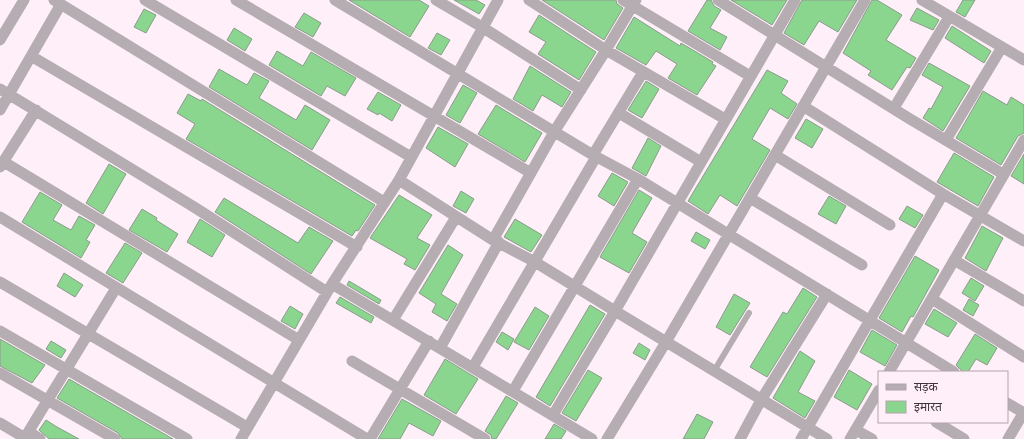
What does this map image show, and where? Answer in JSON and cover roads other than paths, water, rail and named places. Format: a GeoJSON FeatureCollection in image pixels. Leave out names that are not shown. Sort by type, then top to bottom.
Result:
{"type":"FeatureCollection","features":[{"type":"Feature","properties":{"kind":"street"},"geometry":{"type":"LineString","coordinates":[[0,40],[24,0]]}},
{"type":"Feature","properties":{"kind":"street"},"geometry":{"type":"LineString","coordinates":[[145,0],[411,157]]}},
{"type":"Feature","properties":{"kind":"street"},"geometry":{"type":"LineString","coordinates":[[236,0],[531,173]]}},
{"type":"Feature","properties":{"kind":"street"},"geometry":{"type":"LineString","coordinates":[[335,0],[459,73],[554,132],[638,179],[952,371]]}},
{"type":"Feature","properties":{"kind":"street"},"geometry":{"type":"LineString","coordinates":[[436,0],[482,27],[581,90]]}},
{"type":"Feature","properties":{"kind":"street"},"geometry":{"type":"LineString","coordinates":[[240,439],[329,288],[399,180],[498,0]]}},
{"type":"Feature","properties":{"kind":"street"},"geometry":{"type":"LineString","coordinates":[[529,0],[606,50],[725,120]]}},
{"type":"Feature","properties":{"kind":"street"},"geometry":{"type":"LineString","coordinates":[[623,0],[634,3],[750,76]]}},
{"type":"Feature","properties":{"kind":"street"},"geometry":{"type":"LineString","coordinates":[[718,0],[1003,174]]}},
{"type":"Feature","properties":{"kind":"street"},"geometry":{"type":"LineString","coordinates":[[553,415],[615,311],[750,76],[776,35],[795,0]]}},
{"type":"Feature","properties":{"kind":"street"},"geometry":{"type":"LineString","coordinates":[[606,439],[666,342],[865,0]]}},
{"type":"Feature","properties":{"kind":"street"},"geometry":{"type":"LineString","coordinates":[[922,0],[1024,60]]}},
{"type":"Feature","properties":{"kind":"street"},"geometry":{"type":"LineString","coordinates":[[0,110],[5,92],[31,56],[57,2],[384,202]]}},
{"type":"Feature","properties":{"kind":"street"},"geometry":{"type":"LineString","coordinates":[[440,348],[531,173],[554,132],[634,3]]}},
{"type":"Feature","properties":{"kind":"street"},"geometry":{"type":"LineString","coordinates":[[894,108],[949,17]]}},
{"type":"Feature","properties":{"kind":"street"},"geometry":{"type":"LineString","coordinates":[[946,140],[1002,47]]}},
{"type":"Feature","properties":{"kind":"street"},"geometry":{"type":"LineString","coordinates":[[31,56],[357,247]]}},
{"type":"Feature","properties":{"kind":"street"},"geometry":{"type":"LineString","coordinates":[[473,367],[535,262],[643,72]]}},
{"type":"Feature","properties":{"kind":"street"},"geometry":{"type":"LineString","coordinates":[[5,92],[329,288],[394,320],[592,439]]}},
{"type":"Feature","properties":{"kind":"street"},"geometry":{"type":"LineString","coordinates":[[803,106],[943,194],[1024,241]]}},
{"type":"Feature","properties":{"kind":"street"},"geometry":{"type":"LineString","coordinates":[[36,110],[2,165],[299,340]]}},
{"type":"Feature","properties":{"kind":"street"},"geometry":{"type":"LineString","coordinates":[[619,112],[701,162]]}},
{"type":"Feature","properties":{"kind":"street"},"geometry":{"type":"LineString","coordinates":[[890,371],[1024,140]]}},
{"type":"Feature","properties":{"kind":"street"},"geometry":{"type":"LineString","coordinates":[[775,155],[890,225]]}},
{"type":"Feature","properties":{"kind":"street"},"geometry":{"type":"LineString","coordinates":[[513,391],[638,179]]}},
{"type":"Feature","properties":{"kind":"street"},"geometry":{"type":"LineString","coordinates":[[399,180],[456,217],[535,262],[827,439]]}},
{"type":"Feature","properties":{"kind":"street"},"geometry":{"type":"LineString","coordinates":[[801,439],[868,320],[943,194]]}},
{"type":"Feature","properties":{"kind":"street"},"geometry":{"type":"LineString","coordinates":[[750,198],[862,265]]}},
{"type":"Feature","properties":{"kind":"street"},"geometry":{"type":"LineString","coordinates":[[0,217],[367,439]]}},
{"type":"Feature","properties":{"kind":"street"},"geometry":{"type":"LineString","coordinates":[[394,320],[456,217]]}},
{"type":"Feature","properties":{"kind":"street"},"geometry":{"type":"LineString","coordinates":[[954,260],[1024,301]]}},
{"type":"Feature","properties":{"kind":"street"},"geometry":{"type":"LineString","coordinates":[[0,282],[248,427]]}},
{"type":"Feature","properties":{"kind":"street"},"geometry":{"type":"LineString","coordinates":[[26,436],[116,288]]}},
{"type":"Feature","properties":{"kind":"street"},"geometry":{"type":"LineString","coordinates":[[740,439],[761,400],[827,294]]}},
{"type":"Feature","properties":{"kind":"street"},"geometry":{"type":"LineString","coordinates":[[932,299],[1024,357]]}},
{"type":"Feature","properties":{"kind":"street"},"geometry":{"type":"LineString","coordinates":[[0,330],[66,370],[187,439]]}},
{"type":"Feature","properties":{"kind":"street"},"geometry":{"type":"LineString","coordinates":[[370,439],[429,341]]}},
{"type":"Feature","properties":{"kind":"street"},"geometry":{"type":"LineString","coordinates":[[352,360],[485,439]]}},
{"type":"Feature","properties":{"kind":"street"},"geometry":{"type":"LineString","coordinates":[[0,373],[48,402],[115,439]]}},
{"type":"Feature","properties":{"kind":"street"},"geometry":{"type":"LineString","coordinates":[[872,439],[853,434],[878,392]]}},
{"type":"Feature","properties":{"kind":"street"},"geometry":{"type":"LineString","coordinates":[[1008,404],[1024,412],[1008,439]]}},
{"type":"Feature","properties":{"kind":"street"},"geometry":{"type":"LineString","coordinates":[[0,423],[26,436],[40,439]]}},
{"type":"Feature","properties":{"kind":"street"},"geometry":{"type":"LineString","coordinates":[[938,423],[964,439]]}},
{"type":"Feature","properties":{"kind":"lane"},"geometry":{"type":"LineString","coordinates":[[714,371],[749,313]]}}]}
